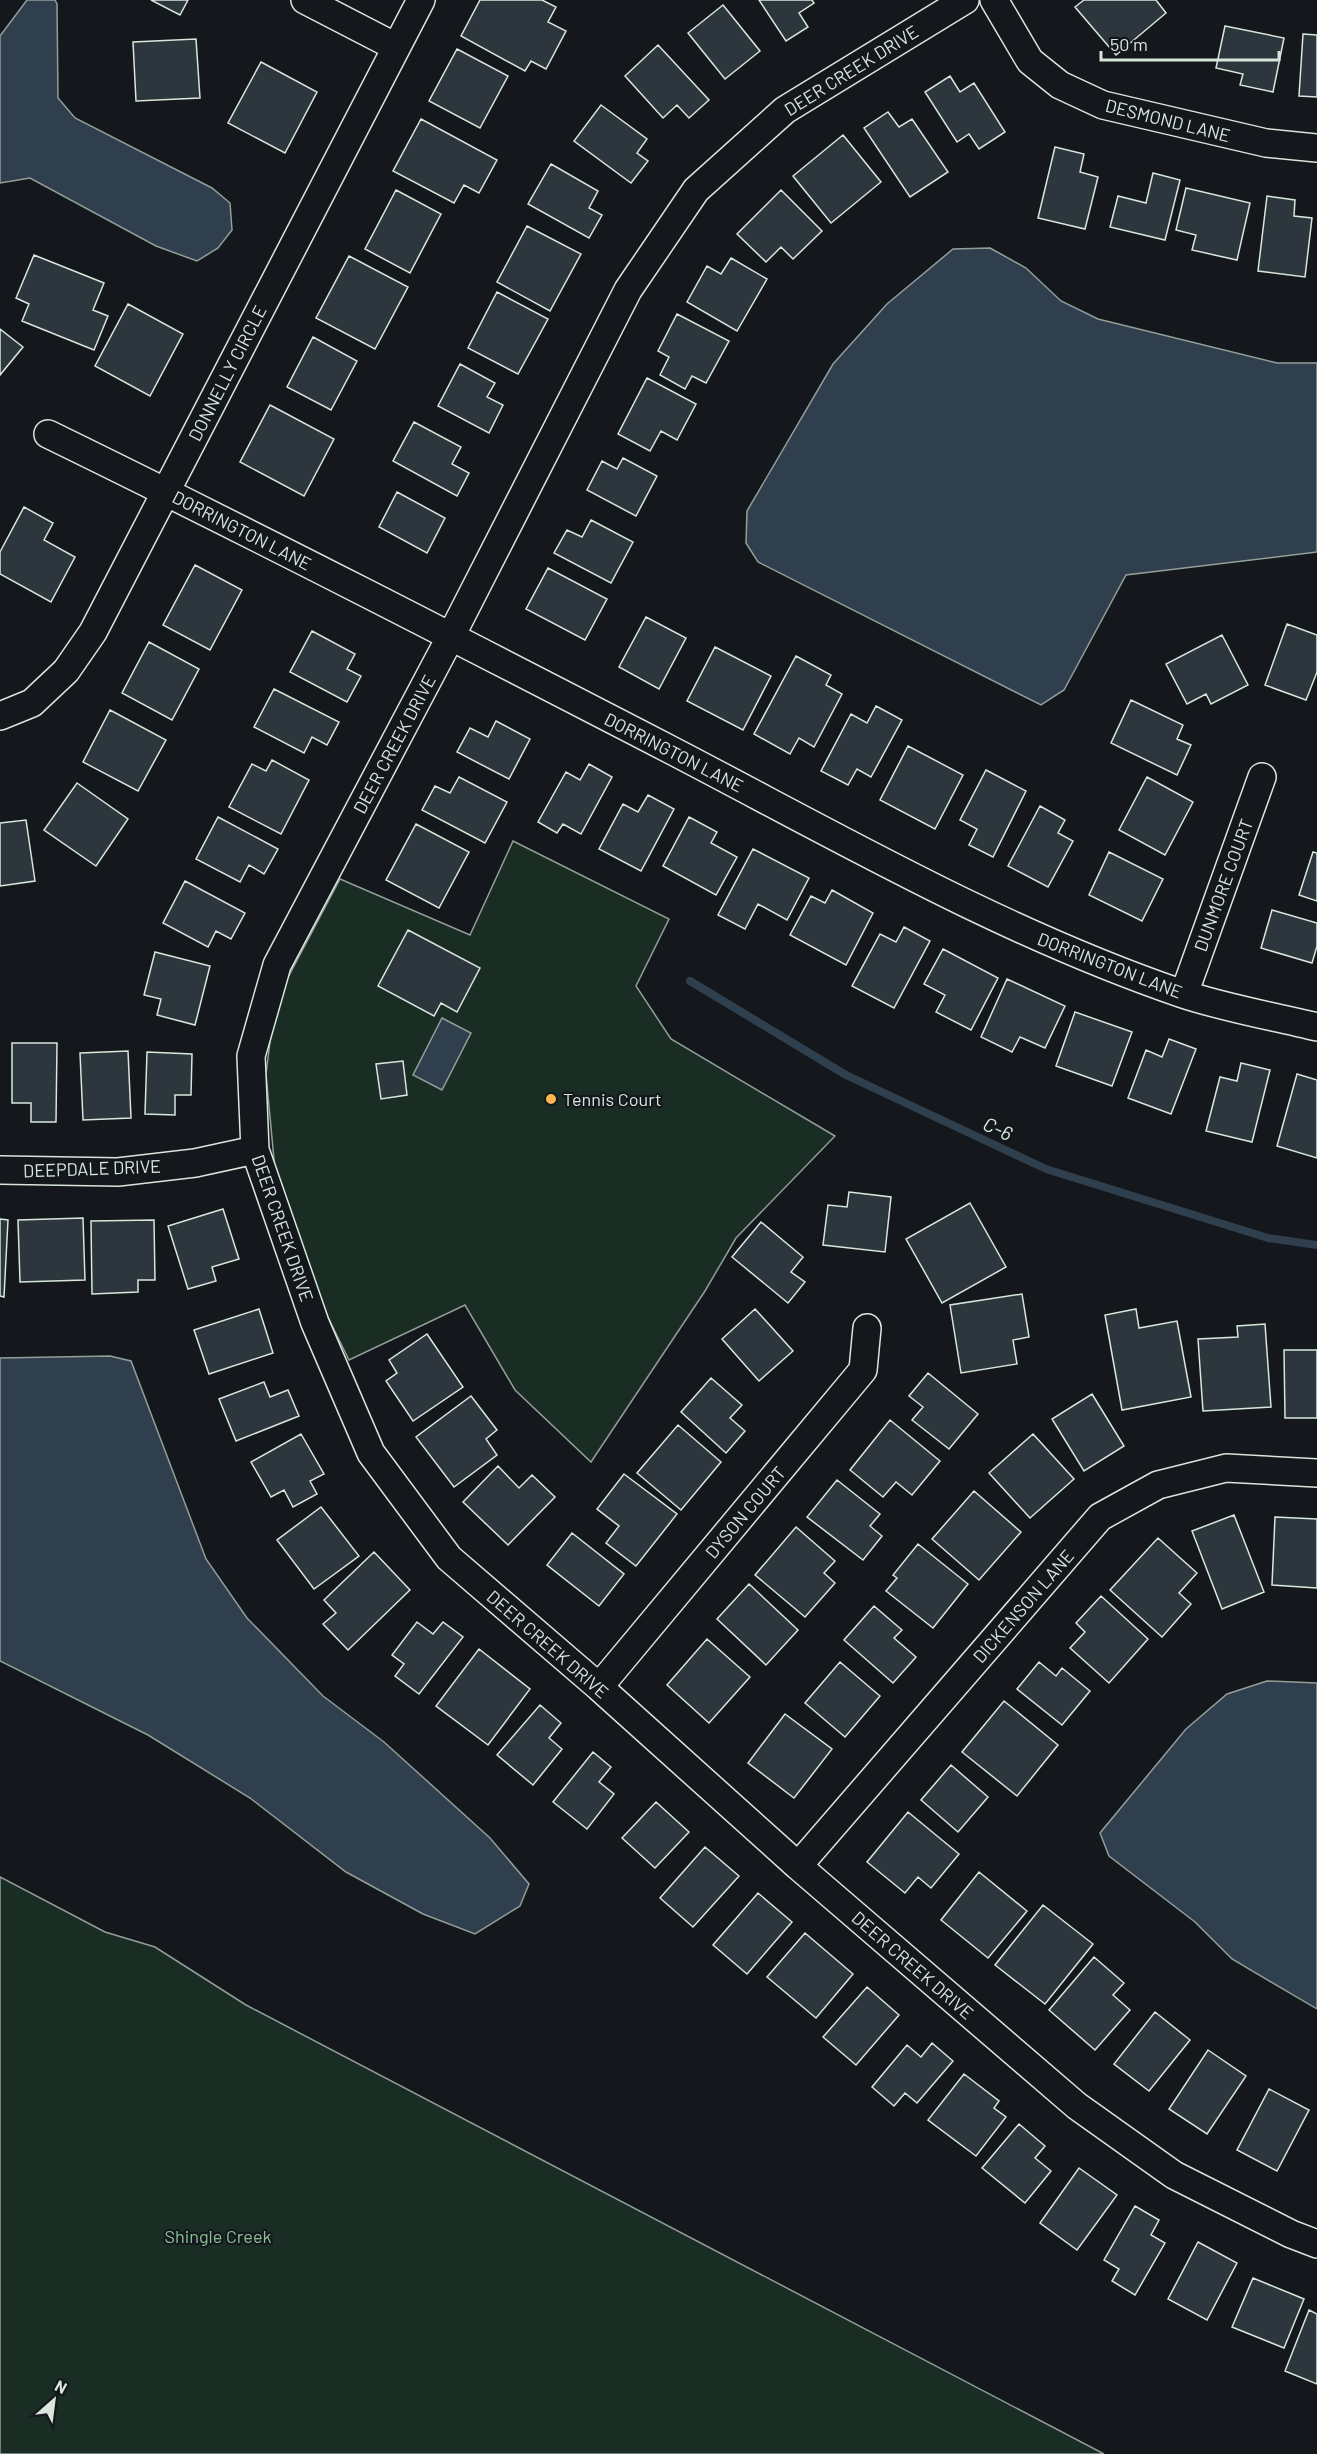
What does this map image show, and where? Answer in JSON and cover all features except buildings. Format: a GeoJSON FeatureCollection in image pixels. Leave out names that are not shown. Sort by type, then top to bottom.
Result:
{"type":"FeatureCollection","features":[{"type":"Feature","properties":{"kind":"street"},"geometry":{"type":"LineString","coordinates":[[305,0],[396,47]]}},
{"type":"Feature","properties":{"kind":"street","name":"DONNELLY CIRCLE"},"geometry":{"type":"LineString","coordinates":[[0,716],[32,703],[66,671],[93,633],[421,0]]}},
{"type":"Feature","properties":{"kind":"street","name":"DEER CREEK DRIVE"},"geometry":{"type":"LineString","coordinates":[[965,0],[785,110],[696,190],[628,290],[451,636],[277,965],[251,1056],[255,1149],[315,1323],[371,1453],[449,1558],[599,1687],[798,1866],[1077,2106],[1174,2175],[1291,2234],[1317,2244]]}},
{"type":"Feature","properties":{"kind":"street","name":"DESMOND LANE"},"geometry":{"type":"LineString","coordinates":[[994,0],[1030,61],[1060,85],[1103,105],[1266,143],[1317,148]]}},
{"type":"Feature","properties":{"kind":"street","name":"DORRINGTON LANE"},"geometry":{"type":"LineString","coordinates":[[48,434],[451,636],[980,911],[1078,955],[1184,994],[1317,1027]]}},
{"type":"Feature","properties":{"kind":"street","name":"DUNMORE COURT"},"geometry":{"type":"LineString","coordinates":[[1184,994],[1262,777]]}},
{"type":"Feature","properties":{"kind":"street","name":"DEEPDALE DRIVE"},"geometry":{"type":"LineString","coordinates":[[0,1170],[118,1172],[195,1164],[255,1149]]}},
{"type":"Feature","properties":{"kind":"street","name":"DYSON COURT"},"geometry":{"type":"LineString","coordinates":[[599,1687],[863,1370],[867,1328]]}},
{"type":"Feature","properties":{"kind":"street","name":"DICKENSON LANE"},"geometry":{"type":"LineString","coordinates":[[798,1866],[1100,1517],[1158,1485],[1226,1468],[1317,1473]]}},
{"type":"Feature","properties":{"kind":"green space"},"geometry":{"type":"Polygon","coordinates":[[[513,841],[669,919],[636,986],[671,1039],[835,1136],[736,1238],[705,1291],[591,1462],[515,1390],[465,1305],[349,1360],[312,1285],[276,1181],[266,1074],[275,1002],[340,879],[470,935],[513,841]]]}},
{"type":"Feature","properties":{"kind":"green space","name":"Shingle Creek"},"geometry":{"type":"Polygon","coordinates":[[[0,1877],[105,1932],[155,1947],[246,2005],[1104,2454],[0,2454],[0,1877]]]}},
{"type":"Feature","properties":{"kind":"water"},"geometry":{"type":"Polygon","coordinates":[[[27,0],[55,0],[57,4],[58,98],[75,118],[212,188],[230,203],[232,230],[218,248],[197,261],[156,246],[30,178],[0,183],[0,36],[27,0]]]}},
{"type":"Feature","properties":{"kind":"water"},"geometry":{"type":"Polygon","coordinates":[[[990,248],[1026,268],[1061,301],[1098,319],[1277,363],[1317,363],[1317,552],[1126,575],[1064,690],[1041,705],[758,562],[746,543],[747,511],[833,364],[887,304],[953,249],[990,248]]]}},
{"type":"Feature","properties":{"kind":"water"},"geometry":{"type":"Polygon","coordinates":[[[442,1018],[471,1033],[442,1090],[413,1075],[442,1018]]]}},
{"type":"Feature","properties":{"kind":"water"},"geometry":{"type":"Polygon","coordinates":[[[110,1356],[131,1361],[206,1559],[247,1618],[323,1696],[384,1742],[490,1838],[529,1884],[520,1906],[475,1934],[423,1914],[346,1872],[250,1798],[148,1735],[0,1661],[0,1358],[110,1356]]]}},
{"type":"Feature","properties":{"kind":"water"},"geometry":{"type":"Polygon","coordinates":[[[1267,1681],[1317,1683],[1317,2009],[1232,1959],[1195,1922],[1109,1856],[1100,1833],[1186,1729],[1227,1694],[1267,1681]]]}},
{"type":"Feature","properties":{"kind":"waterway","name":"C-6"},"geometry":{"type":"LineString","coordinates":[[690,981],[846,1075],[1046,1169],[1268,1238],[1317,1245]]}},
{"type":"Feature","properties":{"kind":"place","name":"Tennis Court"},"geometry":{"type":"Point","coordinates":[551,1099]}}]}
